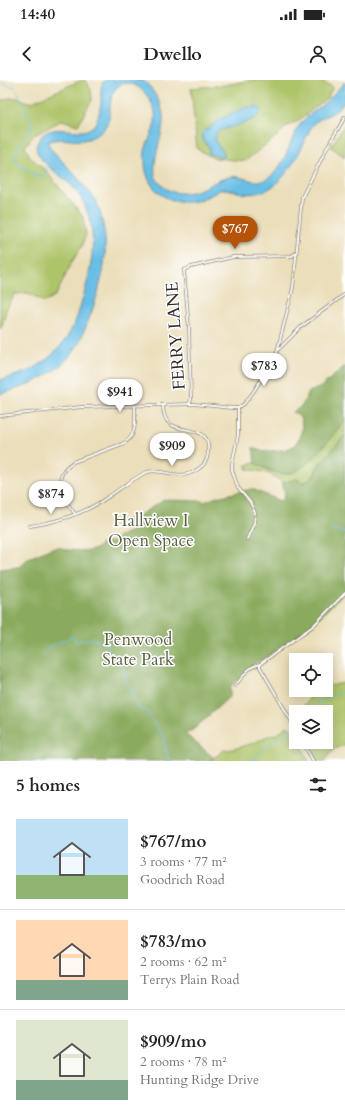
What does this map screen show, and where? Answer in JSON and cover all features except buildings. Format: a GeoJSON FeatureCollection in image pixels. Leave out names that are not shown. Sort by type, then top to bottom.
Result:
{"type":"FeatureCollection","features":[{"type":"Feature","properties":{"kind":"street"},"geometry":{"type":"LineString","coordinates":[[0,416],[82,407],[194,404],[238,408],[244,404],[276,352],[279,344],[293,288],[302,197],[329,144],[345,117]]}},
{"type":"Feature","properties":{"kind":"street"},"geometry":{"type":"LineString","coordinates":[[296,253],[292,256],[296,258]]}},
{"type":"Feature","properties":{"kind":"street","name":"FERRY LANE"},"geometry":{"type":"LineString","coordinates":[[194,404],[191,400],[189,322],[184,270],[233,257],[292,256]]}},
{"type":"Feature","properties":{"kind":"street"},"geometry":{"type":"LineString","coordinates":[[276,352],[301,327],[345,294]]}},
{"type":"Feature","properties":{"kind":"street","name":"FERRY LANE"},"geometry":{"type":"LineString","coordinates":[[188,404],[191,400]]}},
{"type":"Feature","properties":{"kind":"street"},"geometry":{"type":"LineString","coordinates":[[30,526],[53,522],[101,502],[147,472],[152,471],[182,474],[194,471],[204,464],[209,448],[205,438],[197,432],[177,428],[169,423],[164,415],[163,405]]}},
{"type":"Feature","properties":{"kind":"street"},"geometry":{"type":"LineString","coordinates":[[74,514],[64,499],[60,483],[62,472],[66,466],[73,462],[129,440],[135,428],[135,406]]}},
{"type":"Feature","properties":{"kind":"street"},"geometry":{"type":"LineString","coordinates":[[238,408],[238,435],[232,467],[238,488],[250,502],[255,513],[254,523],[247,539]]}},
{"type":"Feature","properties":{"kind":"street"},"geometry":{"type":"LineString","coordinates":[[235,686],[252,667],[260,664],[314,626],[345,593]]}},
{"type":"Feature","properties":{"kind":"street"},"geometry":{"type":"LineString","coordinates":[[260,664],[289,716]]}},
{"type":"Feature","properties":{"kind":"street"},"geometry":{"type":"LineString","coordinates":[[307,749],[313,761]]}},
{"type":"Feature","properties":{"kind":"green space"},"geometry":{"type":"Polygon","coordinates":[[[85,80],[91,90],[92,100],[78,125],[62,120],[33,136],[25,147],[31,158],[45,170],[83,217],[86,234],[82,246],[72,262],[56,295],[45,302],[28,293],[15,294],[6,310],[2,327],[0,329],[0,101],[14,98],[32,102],[85,80]]]}},
{"type":"Feature","properties":{"kind":"green space"},"geometry":{"type":"Polygon","coordinates":[[[251,80],[317,80],[333,87],[327,98],[298,121],[286,127],[245,161],[213,158],[197,149],[191,88],[226,85],[251,80]]]}},
{"type":"Feature","properties":{"kind":"green space"},"geometry":{"type":"Polygon","coordinates":[[[345,123],[345,157],[331,147],[345,123]]]}},
{"type":"Feature","properties":{"kind":"green space"},"geometry":{"type":"Polygon","coordinates":[[[345,366],[345,420],[319,452],[303,467],[295,472],[287,474],[275,472],[255,463],[253,447],[261,451],[288,449],[298,441],[302,430],[302,424],[298,415],[293,412],[302,406],[309,392],[321,387],[345,366]]]}},
{"type":"Feature","properties":{"kind":"green space"},"geometry":{"type":"Polygon","coordinates":[[[345,420],[345,435],[317,467],[314,476],[304,483],[297,480],[282,483],[271,475],[247,469],[247,465],[255,463],[270,471],[311,461],[345,420]]]}},
{"type":"Feature","properties":{"kind":"green space","name":"Penwood State Park"},"geometry":{"type":"Polygon","coordinates":[[[345,435],[345,592],[313,624],[265,658],[256,662],[230,687],[230,696],[194,729],[185,734],[214,758],[207,761],[0,761],[0,569],[19,567],[29,558],[52,548],[59,547],[66,550],[90,551],[97,548],[101,544],[113,542],[118,537],[139,527],[140,524],[120,527],[164,500],[204,502],[217,497],[252,489],[281,501],[284,499],[285,493],[282,483],[297,479],[304,483],[314,476],[317,467],[345,435]]]}},
{"type":"Feature","properties":{"kind":"green space"},"geometry":{"type":"Polygon","coordinates":[[[345,683],[345,744],[332,750],[325,761],[317,761],[311,749],[333,749],[333,705],[304,705],[310,697],[333,697],[333,685],[345,683]]]}},
{"type":"Feature","properties":{"kind":"green space"},"geometry":{"type":"Polygon","coordinates":[[[285,727],[289,727],[289,749],[303,749],[309,761],[207,761],[214,758],[224,750],[234,749],[270,735],[278,734],[285,727]]]}},
{"type":"Feature","properties":{"kind":"water"},"geometry":{"type":"Polygon","coordinates":[[[105,80],[141,80],[152,89],[160,103],[163,115],[162,131],[155,164],[156,178],[166,189],[180,193],[195,191],[229,177],[239,177],[253,181],[262,181],[267,179],[273,175],[281,164],[301,123],[345,82],[345,101],[334,112],[314,124],[295,160],[279,181],[266,190],[253,194],[222,189],[201,199],[187,202],[170,199],[157,192],[152,186],[146,172],[145,156],[146,148],[155,123],[155,111],[150,100],[142,90],[132,84],[124,84],[115,90],[112,95],[109,119],[101,132],[84,140],[49,141],[48,143],[50,148],[77,177],[96,201],[104,230],[105,256],[103,270],[92,311],[75,350],[71,355],[56,369],[38,380],[20,388],[0,394],[0,380],[32,369],[46,360],[58,349],[68,336],[78,313],[91,265],[93,242],[89,218],[84,203],[76,190],[43,161],[36,149],[41,137],[51,130],[83,131],[94,126],[100,110],[101,89],[105,80]]]}},
{"type":"Feature","properties":{"kind":"water"},"geometry":{"type":"Polygon","coordinates":[[[247,107],[258,107],[261,110],[255,118],[249,121],[217,132],[215,141],[224,153],[225,157],[209,154],[209,147],[203,140],[202,133],[222,118],[247,107]]]}},
{"type":"Feature","properties":{"kind":"waterway"},"geometry":{"type":"LineString","coordinates":[[0,83],[15,87]]}},
{"type":"Feature","properties":{"kind":"waterway"},"geometry":{"type":"LineString","coordinates":[[17,91],[22,100]]}},
{"type":"Feature","properties":{"kind":"waterway"},"geometry":{"type":"LineString","coordinates":[[23,101],[27,109],[25,113],[26,116],[33,121],[31,129],[19,145],[18,151],[14,153],[17,157],[14,159],[18,162],[19,166],[26,169],[27,173],[31,170],[34,172],[32,175],[34,177],[38,175],[43,177],[48,172],[46,169],[47,165],[44,162]]}},
{"type":"Feature","properties":{"kind":"waterway"},"geometry":{"type":"LineString","coordinates":[[330,529],[345,533]]}},
{"type":"Feature","properties":{"kind":"waterway"},"geometry":{"type":"LineString","coordinates":[[42,655],[53,645],[72,636],[74,637],[75,642],[92,638],[106,643],[107,648],[113,655],[119,657],[119,661],[126,672],[125,678],[134,690],[132,698],[138,708],[146,711],[158,730],[164,736],[169,761]]}},
{"type":"Feature","properties":{"kind":"waterway"},"geometry":{"type":"LineString","coordinates":[[316,705],[335,694],[345,691]]}},
{"type":"Feature","properties":{"kind":"waterway"},"geometry":{"type":"LineString","coordinates":[[252,761],[268,745],[285,735],[289,730]]}},
{"type":"Feature","properties":{"kind":"park label","name":"Hallview I Open Space"},"geometry":{"type":"Point","coordinates":[151,530]}}]}
